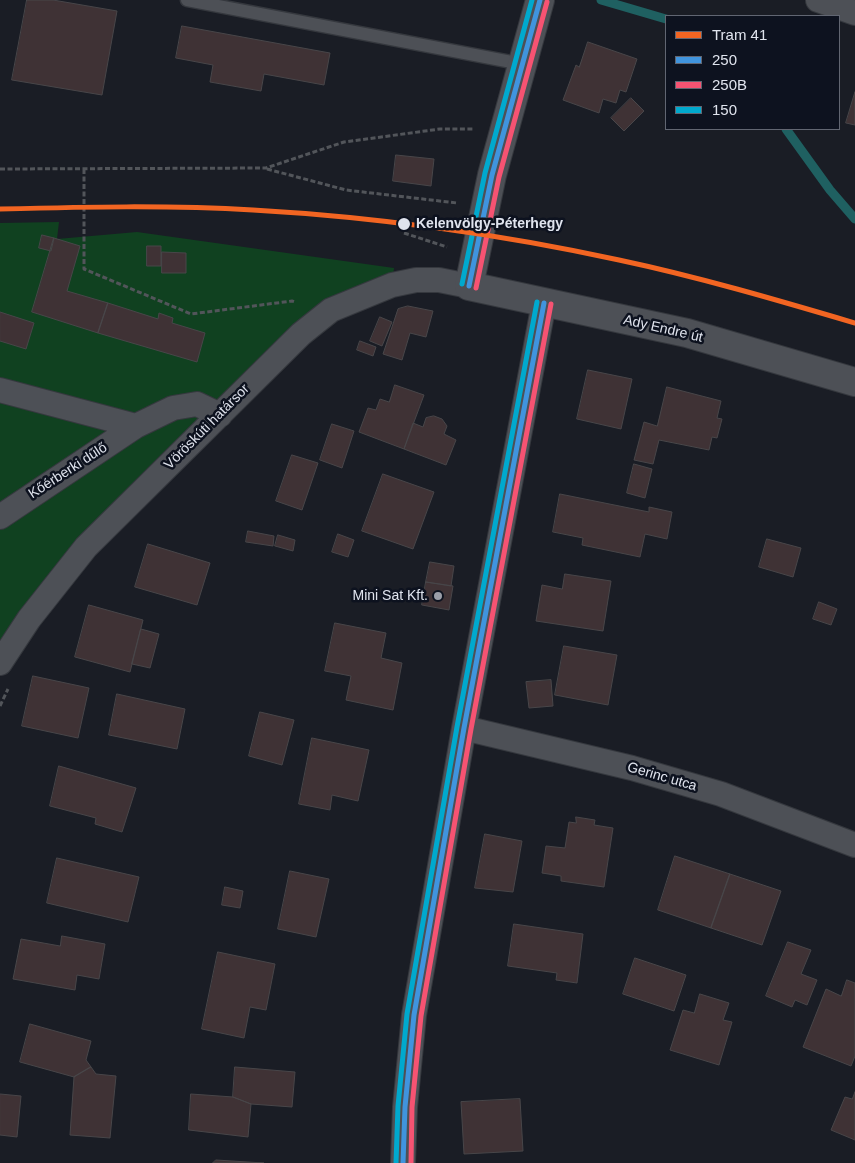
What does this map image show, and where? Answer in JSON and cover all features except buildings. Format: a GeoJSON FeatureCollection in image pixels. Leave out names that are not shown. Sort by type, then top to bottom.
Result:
{"type":"FeatureCollection","features":[{"type":"Feature","properties":{"kind":"street"},"geometry":{"type":"LineString","coordinates":[[469,286],[485,206],[504,129],[540,0]]}},
{"type":"Feature","properties":{"kind":"street"},"geometry":{"type":"LineString","coordinates":[[818,0],[855,13]]}},
{"type":"Feature","properties":{"kind":"street","name":"Vöröskúti határsor"},"geometry":{"type":"LineString","coordinates":[[0,662],[29,620],[86,547],[301,334],[331,310],[392,285],[416,280],[439,280],[469,286]]}},
{"type":"Feature","properties":{"kind":"street","name":"Ady Endre út"},"geometry":{"type":"LineString","coordinates":[[469,286],[687,333],[855,382]]}},
{"type":"Feature","properties":{"kind":"street"},"geometry":{"type":"LineString","coordinates":[[403,1163],[404,1107],[414,1015],[464,728],[544,303]]}},
{"type":"Feature","properties":{"kind":"street"},"geometry":{"type":"LineString","coordinates":[[0,390],[136,426]]}},
{"type":"Feature","properties":{"kind":"street","name":"Kőérberki dűlő"},"geometry":{"type":"LineString","coordinates":[[0,516],[136,426],[173,408],[197,404],[220,415]]}},
{"type":"Feature","properties":{"kind":"street","name":"Gerinc utca"},"geometry":{"type":"LineString","coordinates":[[464,728],[632,768],[721,794],[855,845]]}},
{"type":"Feature","properties":{"kind":"lane"},"geometry":{"type":"LineString","coordinates":[[186,0],[522,64]]}},
{"type":"Feature","properties":{"kind":"path"},"geometry":{"type":"LineString","coordinates":[[266,168],[344,142],[440,129],[504,129]]}},
{"type":"Feature","properties":{"kind":"path"},"geometry":{"type":"LineString","coordinates":[[0,169],[266,168],[346,190],[485,206]]}},
{"type":"Feature","properties":{"kind":"path"},"geometry":{"type":"LineString","coordinates":[[84,169],[84,269],[191,314],[292,300],[322,318]]}},
{"type":"Feature","properties":{"kind":"green space"},"geometry":{"type":"Polygon","coordinates":[[[59,222],[57,239],[137,232],[394,268],[392,285],[331,310],[86,547],[0,663],[0,223],[59,222]]]}},
{"type":"Feature","properties":{"kind":"waterway"},"geometry":{"type":"LineString","coordinates":[[601,0],[665,19]]}},
{"type":"Feature","properties":{"kind":"waterway"},"geometry":{"type":"LineString","coordinates":[[787,130],[830,190],[855,219]]}},
{"type":"Feature","properties":{"kind":"tram line","name":"41"},"geometry":{"type":"LineString","coordinates":[[0,209],[221,208],[345,217],[437,228],[528,242],[649,267],[738,289],[855,323]]}},
{"type":"Feature","properties":{"kind":"transit line","name":"150"},"geometry":{"type":"LineString","coordinates":[[462,284],[485,173],[532,0]]}},
{"type":"Feature","properties":{"kind":"transit line","name":"250"},"geometry":{"type":"LineString","coordinates":[[469,286],[492,175],[540,0]]}},
{"type":"Feature","properties":{"kind":"transit line","name":"250B"},"geometry":{"type":"LineString","coordinates":[[476,288],[499,177],[547,2]]}},
{"type":"Feature","properties":{"kind":"transit line","name":"150"},"geometry":{"type":"LineString","coordinates":[[396,1163],[398,1106],[407,1014],[457,727],[537,302]]}},
{"type":"Feature","properties":{"kind":"transit line","name":"250"},"geometry":{"type":"LineString","coordinates":[[403,1163],[405,1107],[414,1015],[464,728],[544,303]]}},
{"type":"Feature","properties":{"kind":"transit line","name":"250B"},"geometry":{"type":"LineString","coordinates":[[411,1163],[412,1107],[421,1016],[471,729],[551,304]]}},
{"type":"Feature","properties":{"kind":"place","name":"Kelenvölgy-Péterhegy"},"geometry":{"type":"Point","coordinates":[404,224]}},
{"type":"Feature","properties":{"kind":"place","name":"Mini Sat Kft."},"geometry":{"type":"Point","coordinates":[438,596]}}]}
